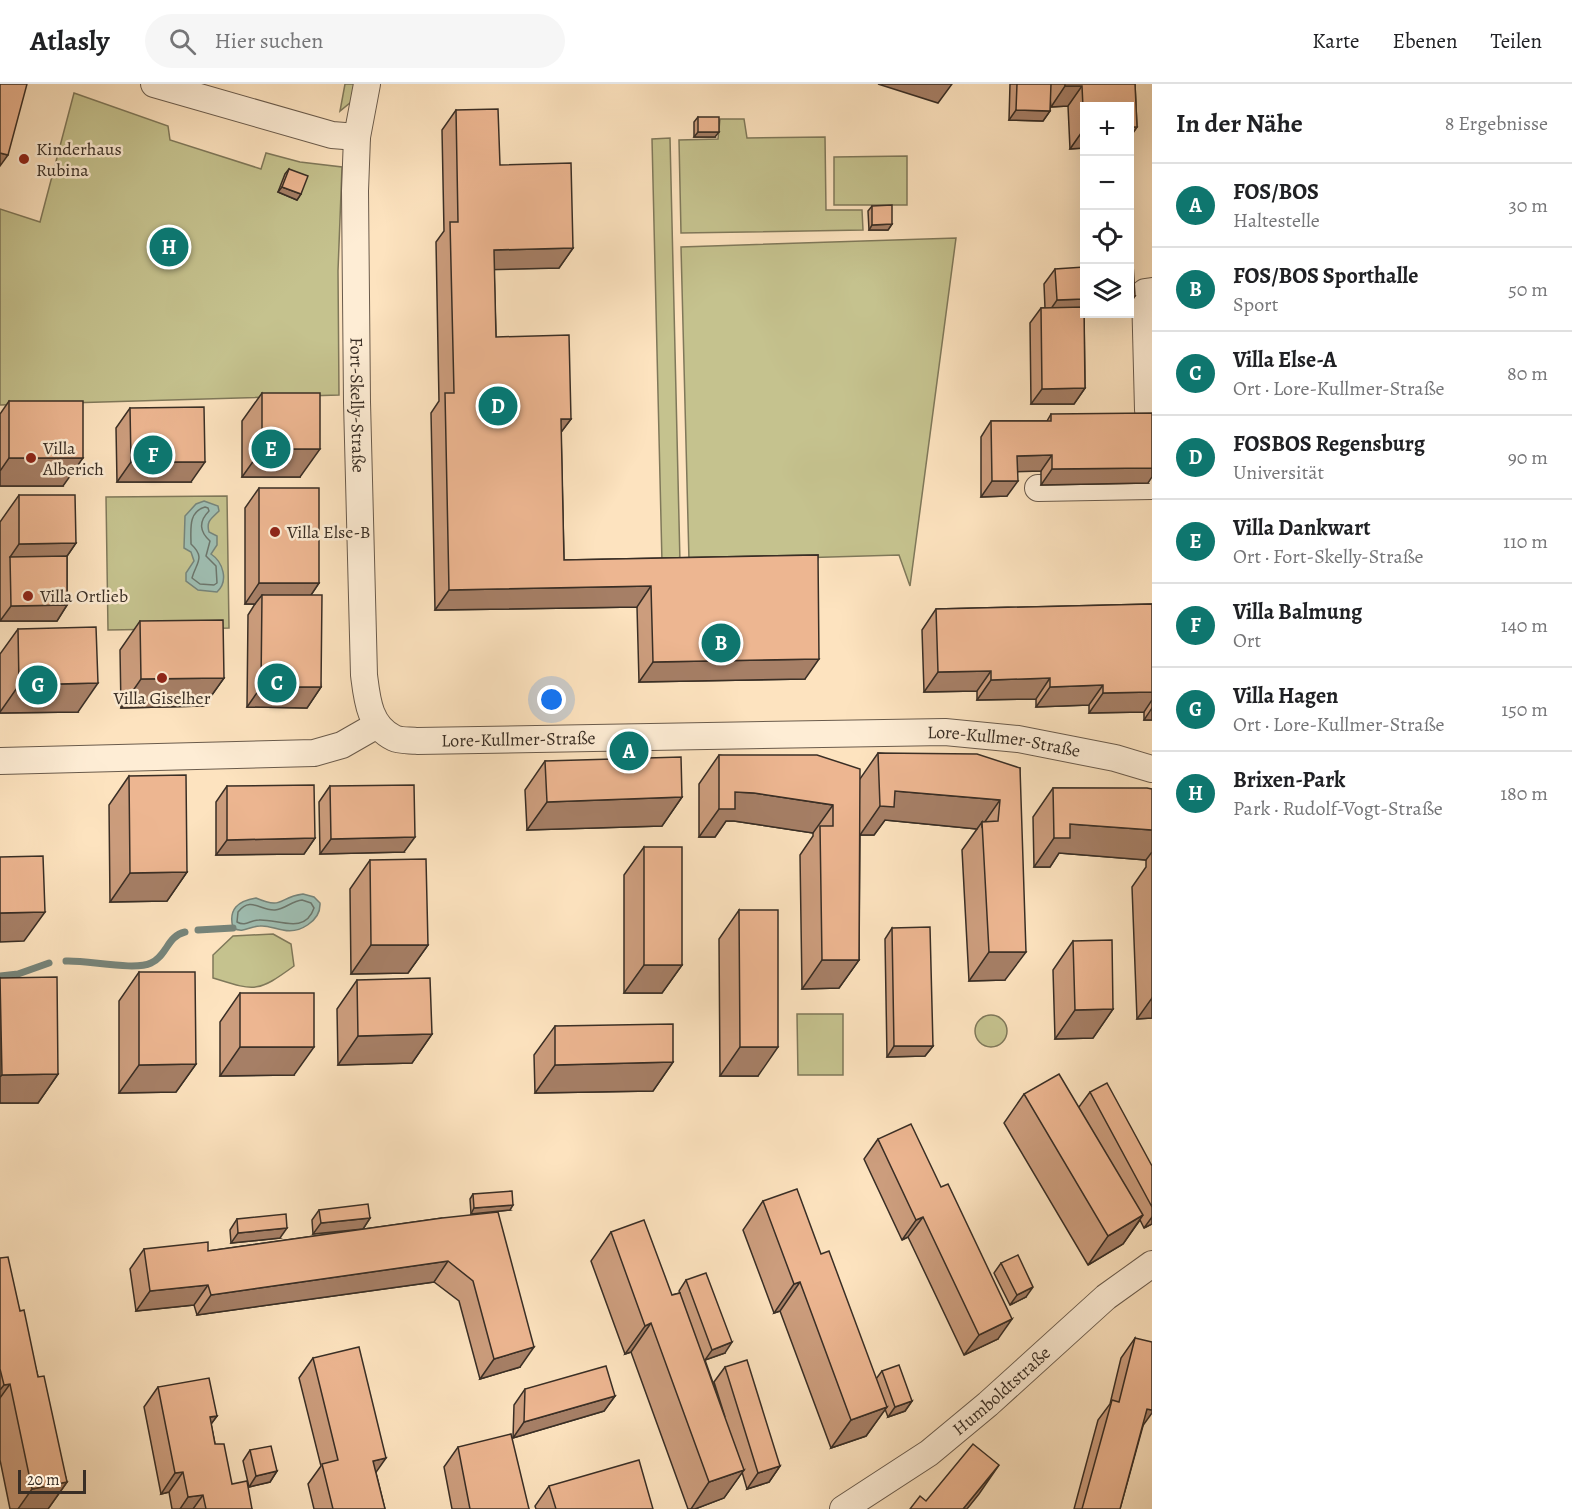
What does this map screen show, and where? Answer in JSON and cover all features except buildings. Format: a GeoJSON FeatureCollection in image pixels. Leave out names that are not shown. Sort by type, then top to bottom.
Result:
{"type":"FeatureCollection","features":[{"type":"Feature","properties":{"kind":"street"},"geometry":{"type":"LineString","coordinates":[[154,84],[332,135],[357,137]]}},
{"type":"Feature","properties":{"kind":"street","name":"Fort-Skelly-Straße"},"geometry":{"type":"LineString","coordinates":[[367,84],[357,137],[355,289],[364,675],[367,705],[377,725]]}},
{"type":"Feature","properties":{"kind":"street"},"geometry":{"type":"LineString","coordinates":[[1152,291],[1145,292],[1148,410],[1152,414]]}},
{"type":"Feature","properties":{"kind":"street"},"geometry":{"type":"LineString","coordinates":[[1038,488],[1152,486]]}},
{"type":"Feature","properties":{"kind":"street"},"geometry":{"type":"LineString","coordinates":[[0,761],[314,753],[342,746],[377,725]]}},
{"type":"Feature","properties":{"kind":"street","name":"Lore-Kullmer-Straße"},"geometry":{"type":"LineString","coordinates":[[377,725],[394,739],[417,741],[945,732],[1018,739],[1115,758],[1152,769]]}},
{"type":"Feature","properties":{"kind":"street","name":"Humboldtstraße"},"geometry":{"type":"LineString","coordinates":[[843,1509],[929,1453],[988,1404],[1106,1297],[1152,1264]]}},
{"type":"Feature","properties":{"kind":"shaded area"},"geometry":{"type":"Polygon","coordinates":[[[345,84],[356,84],[351,102],[340,111],[345,84]]]}},
{"type":"Feature","properties":{"kind":"shaded area"},"geometry":{"type":"Polygon","coordinates":[[[74,93],[168,126],[170,140],[261,169],[266,153],[300,162],[342,167],[338,271],[339,395],[0,405],[0,209],[40,222],[74,93]]]}},
{"type":"Feature","properties":{"kind":"shaded area"},"geometry":{"type":"Polygon","coordinates":[[[720,119],[744,119],[747,138],[825,137],[826,210],[862,210],[863,230],[681,233],[679,140],[718,139],[720,119]]]}},
{"type":"Feature","properties":{"kind":"shaded area"},"geometry":{"type":"Polygon","coordinates":[[[670,138],[680,563],[662,563],[652,139],[670,138]]]}},
{"type":"Feature","properties":{"kind":"shaded area"},"geometry":{"type":"Polygon","coordinates":[[[907,156],[907,205],[834,205],[834,157],[907,156]]]}},
{"type":"Feature","properties":{"kind":"shaded area"},"geometry":{"type":"Polygon","coordinates":[[[956,238],[910,586],[899,555],[689,561],[681,247],[956,238]]]}},
{"type":"Feature","properties":{"kind":"shaded area"},"geometry":{"type":"Polygon","coordinates":[[[227,496],[229,628],[108,630],[106,497],[227,496]]]}},
{"type":"Feature","properties":{"kind":"shaded area"},"geometry":{"type":"Polygon","coordinates":[[[273,934],[291,944],[294,966],[272,981],[255,987],[213,978],[213,955],[233,936],[273,934]]]}},
{"type":"Feature","properties":{"kind":"shaded area"},"geometry":{"type":"Polygon","coordinates":[[[797,1014],[843,1014],[843,1075],[798,1075],[797,1014]]]}},
{"type":"Feature","properties":{"kind":"shaded area"},"geometry":{"type":"Polygon","coordinates":[[[991,1015],[1002,1020],[1007,1031],[1002,1042],[991,1047],[980,1042],[975,1031],[980,1020],[991,1015]]]}},
{"type":"Feature","properties":{"kind":"water"},"geometry":{"type":"Polygon","coordinates":[[[204,501],[218,506],[219,511],[208,525],[209,532],[217,536],[217,545],[211,554],[219,562],[224,577],[221,588],[217,592],[198,590],[186,581],[186,573],[194,561],[191,552],[184,548],[185,516],[196,504],[204,501]]]}},
{"type":"Feature","properties":{"kind":"water"},"geometry":{"type":"Polygon","coordinates":[[[303,894],[314,897],[320,903],[313,921],[302,928],[289,931],[263,926],[243,930],[233,928],[233,911],[244,901],[256,898],[277,903],[303,894]]]}},
{"type":"Feature","properties":{"kind":"waterway"},"geometry":{"type":"LineString","coordinates":[[198,930],[233,928]]}},
{"type":"Feature","properties":{"kind":"waterway"},"geometry":{"type":"LineString","coordinates":[[66,961],[122,966],[143,965],[156,960],[174,938],[185,932]]}},
{"type":"Feature","properties":{"kind":"waterway"},"geometry":{"type":"LineString","coordinates":[[0,976],[18,974],[49,963]]}},
{"type":"Feature","properties":{"kind":"place","name":"Kinderhaus Rubina"},"geometry":{"type":"Point","coordinates":[24,159]}},
{"type":"Feature","properties":{"kind":"place","name":"Brixen-Park"},"geometry":{"type":"Point","coordinates":[169,247]}},
{"type":"Feature","properties":{"kind":"place","name":"FOSBOS Regensburg"},"geometry":{"type":"Point","coordinates":[498,406]}},
{"type":"Feature","properties":{"kind":"place","name":"Villa Dankwart"},"geometry":{"type":"Point","coordinates":[271,449]}},
{"type":"Feature","properties":{"kind":"place","name":"Villa Balmung"},"geometry":{"type":"Point","coordinates":[153,455]}},
{"type":"Feature","properties":{"kind":"place","name":"Villa Alberich"},"geometry":{"type":"Point","coordinates":[31,458]}},
{"type":"Feature","properties":{"kind":"place","name":"Villa Else-B"},"geometry":{"type":"Point","coordinates":[275,532]}},
{"type":"Feature","properties":{"kind":"place","name":"Villa Ortlieb"},"geometry":{"type":"Point","coordinates":[28,596]}},
{"type":"Feature","properties":{"kind":"place","name":"FOS/BOS Sporthalle"},"geometry":{"type":"Point","coordinates":[721,643]}},
{"type":"Feature","properties":{"kind":"place","name":"Villa Giselher"},"geometry":{"type":"Point","coordinates":[162,678]}},
{"type":"Feature","properties":{"kind":"place","name":"Villa Else-A"},"geometry":{"type":"Point","coordinates":[277,683]}},
{"type":"Feature","properties":{"kind":"place","name":"Villa Hagen"},"geometry":{"type":"Point","coordinates":[38,685]}},
{"type":"Feature","properties":{"kind":"place","name":"FOS/BOS"},"geometry":{"type":"Point","coordinates":[629,751]}}]}
